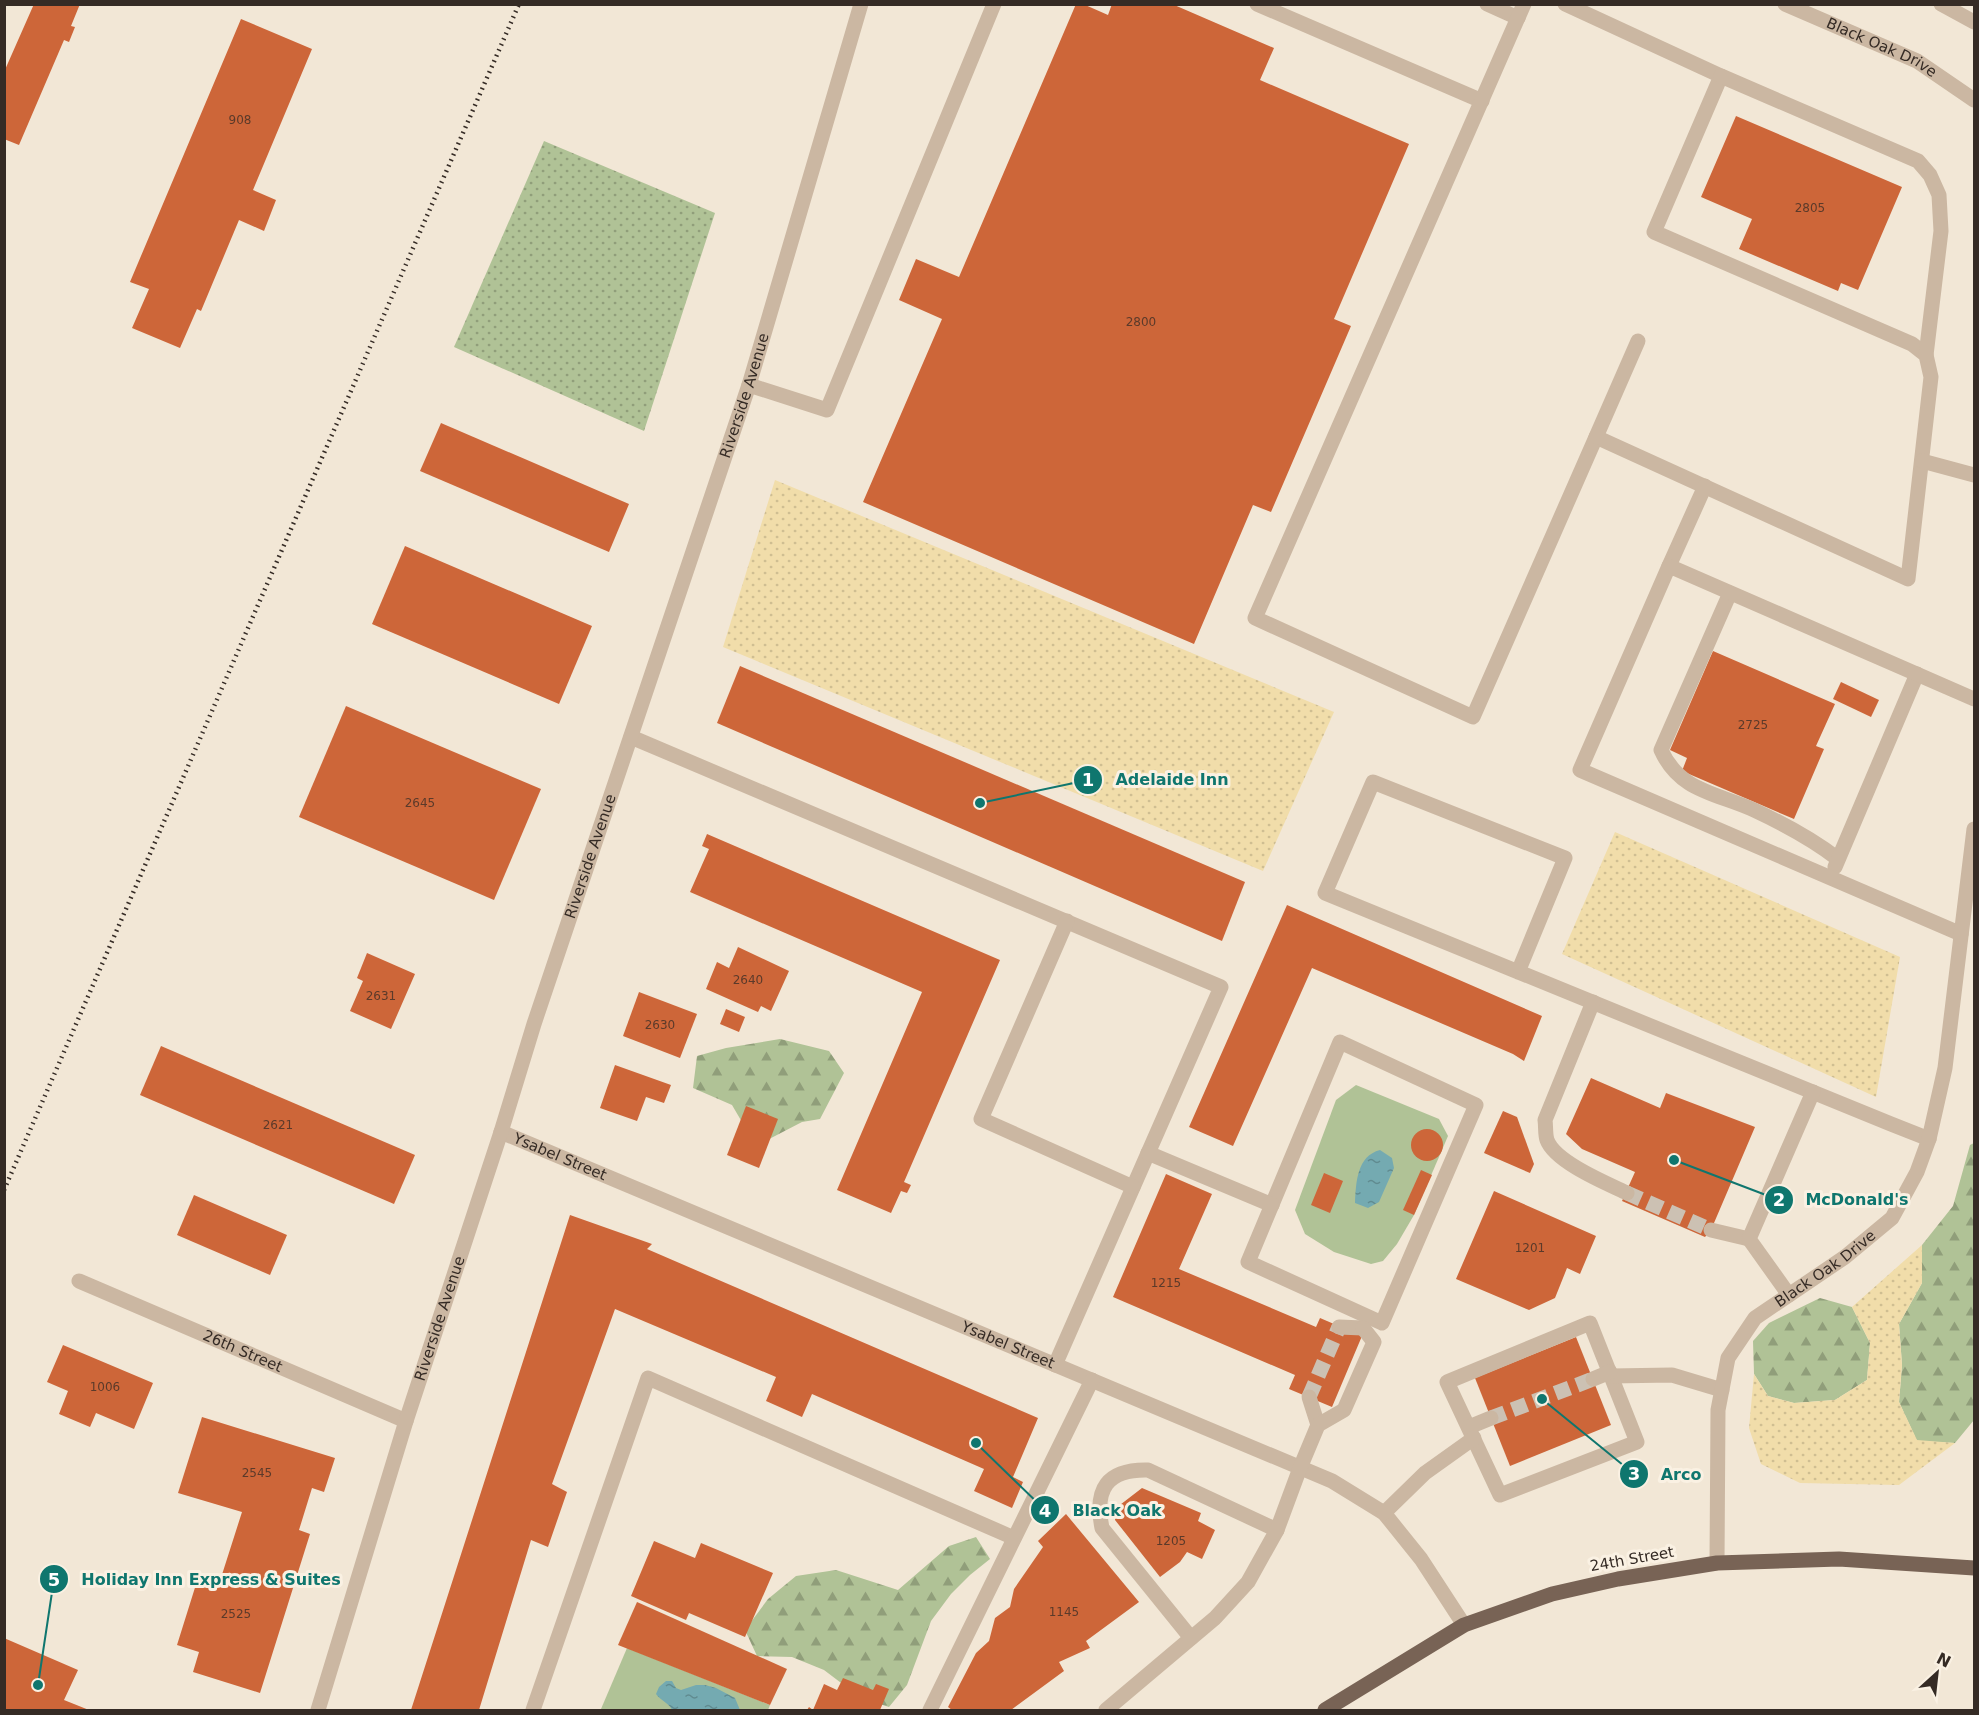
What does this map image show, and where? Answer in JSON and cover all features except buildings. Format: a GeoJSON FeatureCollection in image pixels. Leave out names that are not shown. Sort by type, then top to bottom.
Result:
{"type":"FeatureCollection","features":[{"type":"Feature","properties":{"kind":"main road","name":"24th Street"},"geometry":{"type":"LineString","coordinates":[[1325,1710],[1464,1625],[1552,1593],[1618,1579],[1718,1563],[1839,1559],[1974,1568]]}},
{"type":"Feature","properties":{"kind":"street","name":"Riverside Avenue"},"geometry":{"type":"LineString","coordinates":[[318,1710],[406,1421],[534,1024],[749,384],[861,4]]}},
{"type":"Feature","properties":{"kind":"street"},"geometry":{"type":"LineString","coordinates":[[749,384],[827,410],[994,4]]}},
{"type":"Feature","properties":{"kind":"street"},"geometry":{"type":"LineString","coordinates":[[1257,4],[1482,100]]}},
{"type":"Feature","properties":{"kind":"street"},"geometry":{"type":"LineString","coordinates":[[1487,4],[1521,11],[1255,618],[1473,717],[1638,342]]}},
{"type":"Feature","properties":{"kind":"street"},"geometry":{"type":"LineString","coordinates":[[1564,4],[1918,161],[1930,175],[1940,195],[1941,231],[1926,355],[1931,377],[1908,579],[1596,437]]}},
{"type":"Feature","properties":{"kind":"street","name":"Black Oak Drive"},"geometry":{"type":"LineString","coordinates":[[1785,4],[1917,61],[1974,100]]}},
{"type":"Feature","properties":{"kind":"street"},"geometry":{"type":"LineString","coordinates":[[1941,4],[1974,22]]}},
{"type":"Feature","properties":{"kind":"street"},"geometry":{"type":"LineString","coordinates":[[1722,76],[1654,232],[1912,344],[1926,355]]}},
{"type":"Feature","properties":{"kind":"street"},"geometry":{"type":"LineString","coordinates":[[1922,461],[1974,475]]}},
{"type":"Feature","properties":{"kind":"street"},"geometry":{"type":"LineString","coordinates":[[1705,486],[1580,770],[1960,934]]}},
{"type":"Feature","properties":{"kind":"street"},"geometry":{"type":"LineString","coordinates":[[1669,566],[1974,699]]}},
{"type":"Feature","properties":{"kind":"street"},"geometry":{"type":"LineString","coordinates":[[1730,593],[1661,750],[1675,773],[1689,784],[1777,821],[1817,843],[1838,859]]}},
{"type":"Feature","properties":{"kind":"street"},"geometry":{"type":"LineString","coordinates":[[1830,877],[1917,674]]}},
{"type":"Feature","properties":{"kind":"street"},"geometry":{"type":"LineString","coordinates":[[631,737],[1221,987],[1054,1365]]}},
{"type":"Feature","properties":{"kind":"street"},"geometry":{"type":"LineString","coordinates":[[1518,972],[1565,858],[1373,782],[1325,892],[1518,972],[1929,1139]]}},
{"type":"Feature","properties":{"kind":"street","name":"Black Oak Drive"},"geometry":{"type":"LineString","coordinates":[[1718,1563],[1718,1410],[1728,1358],[1755,1318],[1845,1257],[1892,1218],[1917,1172],[1929,1139],[1945,1068],[1974,829]]}},
{"type":"Feature","properties":{"kind":"street"},"geometry":{"type":"LineString","coordinates":[[1067,921],[981,1119],[1133,1187]]}},
{"type":"Feature","properties":{"kind":"street"},"geometry":{"type":"LineString","coordinates":[[1593,1002],[1545,1120],[1547,1141],[1562,1157],[1579,1169],[1627,1193]]}},
{"type":"Feature","properties":{"kind":"street"},"geometry":{"type":"LineString","coordinates":[[1106,1710],[1215,1618],[1248,1582],[1277,1530],[1318,1425],[1344,1410],[1374,1342],[1365,1322],[1248,1262],[1340,1042],[1476,1105],[1383,1323],[1365,1322],[1339,1327]]}},
{"type":"Feature","properties":{"kind":"street"},"geometry":{"type":"LineString","coordinates":[[1749,1239],[1813,1092]]}},
{"type":"Feature","properties":{"kind":"street","name":"Ysabel Street"},"geometry":{"type":"LineString","coordinates":[[501,1132],[1332,1481],[1384,1513],[1421,1558],[1464,1625]]}},
{"type":"Feature","properties":{"kind":"street"},"geometry":{"type":"LineString","coordinates":[[1148,1153],[1272,1205]]}},
{"type":"Feature","properties":{"kind":"street"},"geometry":{"type":"LineString","coordinates":[[1710,1230],[1749,1239],[1790,1295]]}},
{"type":"Feature","properties":{"kind":"street","name":"26th Street"},"geometry":{"type":"LineString","coordinates":[[79,1281],[406,1421]]}},
{"type":"Feature","properties":{"kind":"street"},"geometry":{"type":"LineString","coordinates":[[1590,1323],[1610,1374],[1637,1442],[1500,1495],[1447,1382],[1590,1323]]}},
{"type":"Feature","properties":{"kind":"street"},"geometry":{"type":"LineString","coordinates":[[1593,1379],[1610,1374],[1672,1375],[1722,1390]]}},
{"type":"Feature","properties":{"kind":"street"},"geometry":{"type":"LineString","coordinates":[[533,1710],[648,1378],[1014,1538]]}},
{"type":"Feature","properties":{"kind":"street"},"geometry":{"type":"LineString","coordinates":[[930,1710],[1092,1380]]}},
{"type":"Feature","properties":{"kind":"street"},"geometry":{"type":"LineString","coordinates":[[1309,1397],[1318,1425]]}},
{"type":"Feature","properties":{"kind":"street"},"geometry":{"type":"LineString","coordinates":[[1384,1513],[1425,1473],[1491,1418]]}},
{"type":"Feature","properties":{"kind":"street"},"geometry":{"type":"LineString","coordinates":[[1191,1638],[1102,1528],[1099,1514],[1100,1496],[1108,1483],[1118,1474],[1134,1470],[1148,1470],[1277,1530]]}},
{"type":"Feature","properties":{"kind":"green space"},"geometry":{"type":"Polygon","coordinates":[[[544,141],[715,213],[644,431],[454,347],[544,141]]]}},
{"type":"Feature","properties":{"kind":"green space"},"geometry":{"type":"Polygon","coordinates":[[[780,1039],[829,1051],[844,1073],[820,1119],[802,1122],[756,1146],[732,1105],[693,1088],[697,1056],[726,1048],[780,1039]]]}},
{"type":"Feature","properties":{"kind":"green space"},"geometry":{"type":"Polygon","coordinates":[[[1356,1085],[1439,1119],[1448,1136],[1414,1215],[1397,1244],[1383,1261],[1371,1264],[1334,1252],[1305,1234],[1295,1210],[1336,1100],[1356,1085]]]}},
{"type":"Feature","properties":{"kind":"green space"},"geometry":{"type":"Polygon","coordinates":[[[1974,1143],[1974,1420],[1955,1443],[1917,1441],[1899,1402],[1902,1365],[1899,1324],[1922,1283],[1922,1245],[1953,1206],[1970,1145],[1974,1143]]]}},
{"type":"Feature","properties":{"kind":"green space"},"geometry":{"type":"Polygon","coordinates":[[[1820,1298],[1852,1307],[1870,1343],[1867,1380],[1835,1400],[1794,1403],[1768,1396],[1754,1374],[1753,1341],[1769,1323],[1820,1298]]]}},
{"type":"Feature","properties":{"kind":"green space"},"geometry":{"type":"Polygon","coordinates":[[[976,1537],[990,1559],[951,1594],[931,1621],[907,1685],[889,1707],[861,1698],[824,1670],[792,1657],[757,1656],[745,1630],[768,1599],[796,1576],[836,1570],[898,1590],[949,1546],[976,1537]]]}},
{"type":"Feature","properties":{"kind":"green space"},"geometry":{"type":"Polygon","coordinates":[[[627,1648],[770,1705],[768,1710],[601,1709],[627,1648]]]}},
{"type":"Feature","properties":{"kind":"sand"},"geometry":{"type":"Polygon","coordinates":[[[775,480],[1334,712],[1263,871],[723,647],[775,480]]]}},
{"type":"Feature","properties":{"kind":"sand"},"geometry":{"type":"Polygon","coordinates":[[[1615,832],[1900,957],[1876,1097],[1562,954],[1615,832]]]}},
{"type":"Feature","properties":{"kind":"sand"},"geometry":{"type":"Polygon","coordinates":[[[1922,1245],[1922,1283],[1899,1324],[1902,1365],[1899,1402],[1917,1440],[1955,1443],[1899,1485],[1800,1483],[1761,1464],[1749,1428],[1754,1374],[1768,1396],[1794,1403],[1835,1400],[1867,1380],[1870,1343],[1852,1307],[1922,1245]]]}},
{"type":"Feature","properties":{"kind":"water"},"geometry":{"type":"Polygon","coordinates":[[[1380,1150],[1392,1158],[1394,1168],[1379,1202],[1368,1208],[1355,1203],[1357,1179],[1362,1164],[1372,1153],[1380,1150]]]}},
{"type":"Feature","properties":{"kind":"water"},"geometry":{"type":"Polygon","coordinates":[[[666,1681],[672,1681],[676,1688],[681,1690],[696,1685],[716,1688],[735,1698],[740,1710],[672,1710],[656,1694],[659,1687],[666,1681]]]}},
{"type":"Feature","properties":{"kind":"tunnel"},"geometry":{"type":"LineString","coordinates":[[1627,1193],[1711,1230]]}},
{"type":"Feature","properties":{"kind":"tunnel"},"geometry":{"type":"LineString","coordinates":[[1309,1397],[1339,1327]]}},
{"type":"Feature","properties":{"kind":"tunnel"},"geometry":{"type":"LineString","coordinates":[[1491,1418],[1593,1379]]}},
{"type":"Feature","properties":{"kind":"railway"},"geometry":{"type":"LineString","coordinates":[[4,1190],[519,4]]}},
{"type":"Feature","properties":{"kind":"place","name":"Adelaide Inn"},"geometry":{"type":"Point","coordinates":[980,803]}},
{"type":"Feature","properties":{"kind":"place","name":"McDonald's"},"geometry":{"type":"Point","coordinates":[1674,1160]}},
{"type":"Feature","properties":{"kind":"place","name":"Arco"},"geometry":{"type":"Point","coordinates":[1542,1399]}},
{"type":"Feature","properties":{"kind":"place","name":"Black Oak"},"geometry":{"type":"Point","coordinates":[976,1443]}},
{"type":"Feature","properties":{"kind":"place","name":"Holiday Inn Express & Suites"},"geometry":{"type":"Point","coordinates":[38,1685]}}]}
